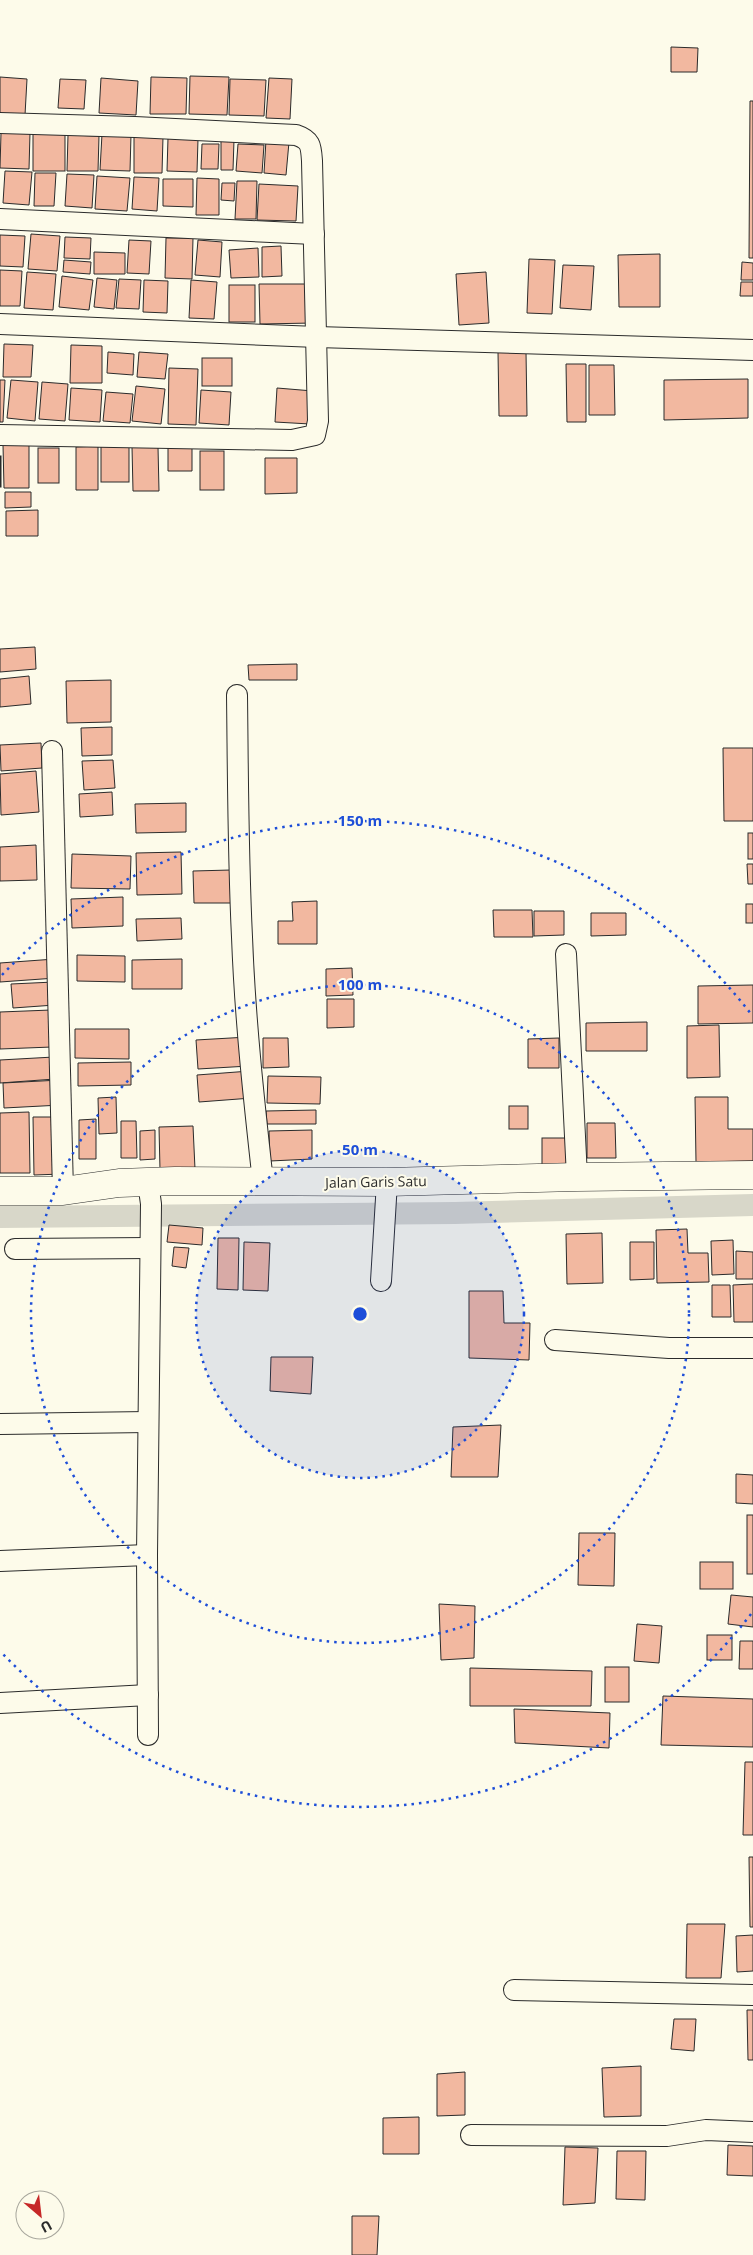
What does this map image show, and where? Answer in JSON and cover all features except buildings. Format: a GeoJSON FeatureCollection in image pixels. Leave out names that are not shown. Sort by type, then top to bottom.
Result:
{"type":"FeatureCollection","features":[{"type":"Feature","properties":{"kind":"street"},"geometry":{"type":"LineString","coordinates":[[0,123],[296,135],[307,139],[310,144],[314,234],[318,421],[315,435],[311,438],[292,440],[0,435]]}},
{"type":"Feature","properties":{"kind":"street"},"geometry":{"type":"LineString","coordinates":[[0,219],[314,234]]}},
{"type":"Feature","properties":{"kind":"street"},"geometry":{"type":"LineString","coordinates":[[0,324],[317,337],[753,350]]}},
{"type":"Feature","properties":{"kind":"street"},"geometry":{"type":"LineString","coordinates":[[237,695],[238,845],[246,1016],[263,1182]]}},
{"type":"Feature","properties":{"kind":"street"},"geometry":{"type":"LineString","coordinates":[[52,751],[63,1191]]}},
{"type":"Feature","properties":{"kind":"street"},"geometry":{"type":"LineString","coordinates":[[566,954],[577,1177]]}},
{"type":"Feature","properties":{"kind":"street","name":"Jalan Garis Satu"},"geometry":{"type":"LineString","coordinates":[[0,1191],[63,1191],[119,1183],[150,1193],[263,1182],[386,1192],[577,1177],[753,1176]]}},
{"type":"Feature","properties":{"kind":"street"},"geometry":{"type":"LineString","coordinates":[[381,1281],[386,1192]]}},
{"type":"Feature","properties":{"kind":"street"},"geometry":{"type":"LineString","coordinates":[[148,1734],[147,1555],[150,1193]]}},
{"type":"Feature","properties":{"kind":"street"},"geometry":{"type":"LineString","coordinates":[[15,1249],[150,1248]]}},
{"type":"Feature","properties":{"kind":"street"},"geometry":{"type":"LineString","coordinates":[[555,1340],[675,1348],[753,1348]]}},
{"type":"Feature","properties":{"kind":"street"},"geometry":{"type":"LineString","coordinates":[[0,1424],[148,1422]]}},
{"type":"Feature","properties":{"kind":"street"},"geometry":{"type":"LineString","coordinates":[[0,1561],[147,1555]]}},
{"type":"Feature","properties":{"kind":"street"},"geometry":{"type":"LineString","coordinates":[[0,1703],[148,1695]]}},
{"type":"Feature","properties":{"kind":"street"},"geometry":{"type":"LineString","coordinates":[[514,1990],[753,1995]]}},
{"type":"Feature","properties":{"kind":"street"},"geometry":{"type":"LineString","coordinates":[[471,2135],[667,2136],[706,2130],[753,2132]]}},
{"type":"Feature","properties":{"kind":"waterway"},"geometry":{"type":"LineString","coordinates":[[0,1217],[455,1213],[753,1205]]}}]}
